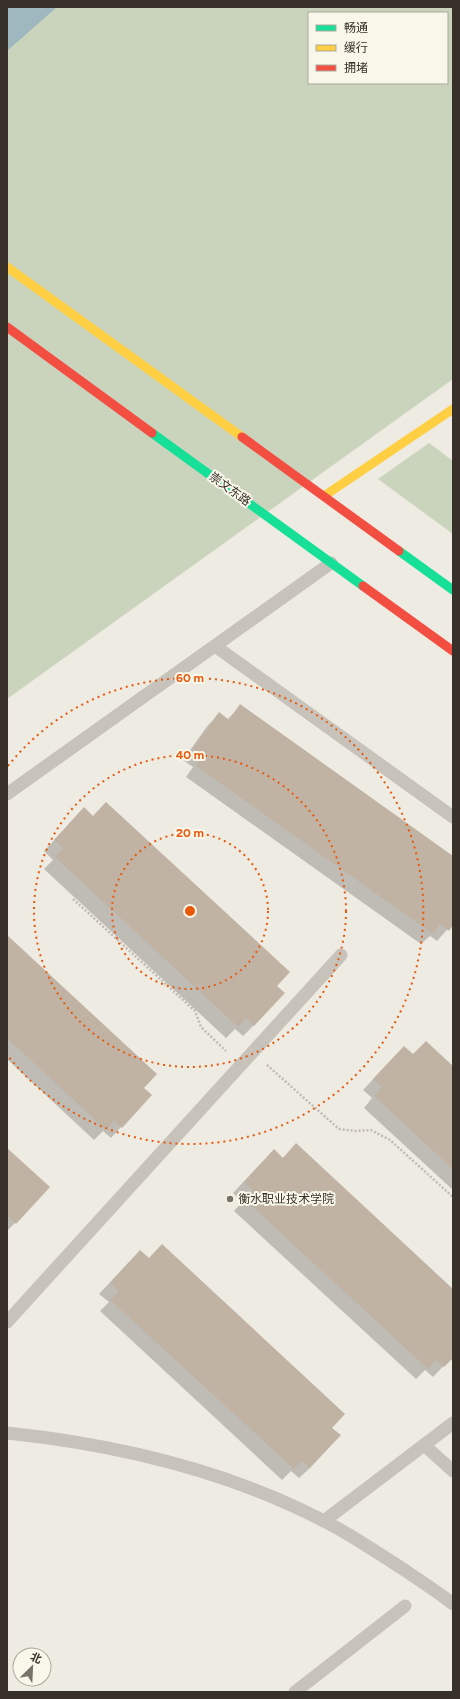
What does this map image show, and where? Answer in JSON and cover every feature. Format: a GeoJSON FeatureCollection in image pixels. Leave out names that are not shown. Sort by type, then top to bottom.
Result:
{"type":"FeatureCollection","features":[{"type":"Feature","properties":{"kind":"main road"},"geometry":{"type":"LineString","coordinates":[[7,267],[453,590]]}},
{"type":"Feature","properties":{"kind":"main road","name":"崇文东路"},"geometry":{"type":"LineString","coordinates":[[7,327],[453,651]]}},
{"type":"Feature","properties":{"kind":"main road"},"geometry":{"type":"LineString","coordinates":[[324,496],[453,409]]}},
{"type":"Feature","properties":{"kind":"lane"},"geometry":{"type":"LineString","coordinates":[[7,794],[331,563]]}},
{"type":"Feature","properties":{"kind":"lane"},"geometry":{"type":"LineString","coordinates":[[215,646],[453,817]]}},
{"type":"Feature","properties":{"kind":"lane"},"geometry":{"type":"LineString","coordinates":[[7,1322],[341,955]]}},
{"type":"Feature","properties":{"kind":"lane"},"geometry":{"type":"LineString","coordinates":[[324,1522],[453,1423]]}},
{"type":"Feature","properties":{"kind":"lane"},"geometry":{"type":"LineString","coordinates":[[7,1433],[58,1438],[116,1449],[174,1463],[230,1481],[286,1503],[339,1529],[389,1560],[453,1604]]}},
{"type":"Feature","properties":{"kind":"lane"},"geometry":{"type":"LineString","coordinates":[[424,1445],[453,1471]]}},
{"type":"Feature","properties":{"kind":"lane"},"geometry":{"type":"LineString","coordinates":[[295,1692],[406,1606]]}},
{"type":"Feature","properties":{"kind":"path"},"geometry":{"type":"LineString","coordinates":[[73,899],[196,1011],[201,1027],[241,1065]]}},
{"type":"Feature","properties":{"kind":"path"},"geometry":{"type":"LineString","coordinates":[[253,1052],[339,1129],[356,1131],[371,1130],[390,1140],[453,1198]]}},
{"type":"Feature","properties":{"kind":"green space"},"geometry":{"type":"Polygon","coordinates":[[[7,7],[453,7],[453,379],[7,699],[7,7]]]}},
{"type":"Feature","properties":{"kind":"green space"},"geometry":{"type":"Polygon","coordinates":[[[429,443],[453,461],[453,534],[378,479],[429,443]]]}},
{"type":"Feature","properties":{"kind":"water"},"geometry":{"type":"Polygon","coordinates":[[[7,7],[57,7],[7,51],[7,7]]]}},
{"type":"Feature","properties":{"kind":"building"},"geometry":{"type":"Polygon","coordinates":[[[240,704],[453,856],[453,925],[449,931],[440,924],[433,934],[196,766],[203,756],[193,749],[219,712],[229,720],[240,704]]]}},
{"type":"Feature","properties":{"kind":"building"},"geometry":{"type":"Polygon","coordinates":[[[106,802],[290,972],[277,986],[285,993],[254,1026],[246,1018],[238,1027],[55,857],[63,848],[54,840],[84,807],[93,816],[106,802]]]}},
{"type":"Feature","properties":{"kind":"building"},"geometry":{"type":"Polygon","coordinates":[[[7,935],[157,1074],[144,1088],[152,1095],[122,1128],[114,1120],[106,1130],[7,1038],[7,935]]]}},
{"type":"Feature","properties":{"kind":"building"},"geometry":{"type":"Polygon","coordinates":[[[426,1041],[453,1066],[453,1169],[374,1096],[382,1087],[373,1079],[404,1046],[413,1054],[426,1041]]]}},
{"type":"Feature","properties":{"kind":"building"},"geometry":{"type":"Polygon","coordinates":[[[296,1143],[453,1289],[453,1358],[444,1367],[436,1360],[428,1369],[244,1199],[252,1190],[244,1182],[274,1149],[283,1158],[296,1143]]]}},
{"type":"Feature","properties":{"kind":"building"},"geometry":{"type":"Polygon","coordinates":[[[7,1148],[50,1187],[16,1224],[7,1215],[7,1148]]]}},
{"type":"Feature","properties":{"kind":"building"},"geometry":{"type":"Polygon","coordinates":[[[162,1244],[345,1414],[332,1428],[341,1435],[310,1468],[302,1461],[294,1469],[110,1300],[119,1291],[110,1283],[140,1250],[149,1258],[162,1244]]]}},
{"type":"Feature","properties":{"kind":"traffic: fast"},"geometry":{"type":"LineString","coordinates":[[152,433],[363,586]]}},
{"type":"Feature","properties":{"kind":"traffic: fast"},"geometry":{"type":"LineString","coordinates":[[399,551],[453,590]]}},
{"type":"Feature","properties":{"kind":"traffic: slow"},"geometry":{"type":"LineString","coordinates":[[7,267],[242,437]]}},
{"type":"Feature","properties":{"kind":"traffic: slow"},"geometry":{"type":"LineString","coordinates":[[324,496],[453,409]]}},
{"type":"Feature","properties":{"kind":"traffic: jam"},"geometry":{"type":"LineString","coordinates":[[7,327],[152,433]]}},
{"type":"Feature","properties":{"kind":"traffic: jam"},"geometry":{"type":"LineString","coordinates":[[242,437],[399,551]]}},
{"type":"Feature","properties":{"kind":"traffic: jam"},"geometry":{"type":"LineString","coordinates":[[363,586],[453,651]]}},
{"type":"Feature","properties":{"kind":"place","name":"衡水职业技术学院"},"geometry":{"type":"Point","coordinates":[230,1199]}}]}
